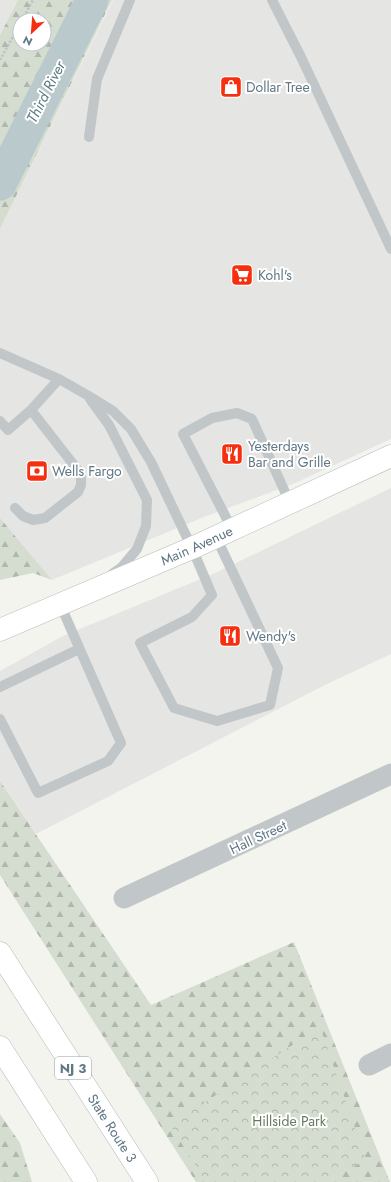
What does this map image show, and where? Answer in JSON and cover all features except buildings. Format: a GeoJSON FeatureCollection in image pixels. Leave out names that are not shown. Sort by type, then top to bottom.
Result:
{"type":"FeatureCollection","features":[{"type":"Feature","properties":{"kind":"main road","name":"Main Avenue"},"geometry":{"type":"LineString","coordinates":[[0,630],[192,548],[391,456]]}},
{"type":"Feature","properties":{"kind":"main road","name":"State Route 3"},"geometry":{"type":"LineString","coordinates":[[0,953],[147,1182]]}},
{"type":"Feature","properties":{"kind":"main road"},"geometry":{"type":"LineString","coordinates":[[0,1047],[85,1181]]}},
{"type":"Feature","properties":{"kind":"street","name":"Hall Street"},"geometry":{"type":"LineString","coordinates":[[124,898],[391,774]]}},
{"type":"Feature","properties":{"kind":"street"},"geometry":{"type":"LineString","coordinates":[[369,1065],[391,1054]]}},
{"type":"Feature","properties":{"kind":"lane"},"geometry":{"type":"LineString","coordinates":[[89,137],[97,79],[130,0]]}},
{"type":"Feature","properties":{"kind":"lane"},"geometry":{"type":"LineString","coordinates":[[272,0],[301,57],[391,249]]}},
{"type":"Feature","properties":{"kind":"lane"},"geometry":{"type":"LineString","coordinates":[[0,353],[59,379],[87,394],[113,411],[131,429],[151,462],[192,548],[212,595],[192,617],[140,643],[174,708],[217,721],[270,705],[278,668],[183,434],[212,418],[237,413],[252,419],[290,503]]}},
{"type":"Feature","properties":{"kind":"lane"},"geometry":{"type":"LineString","coordinates":[[0,421],[8,430],[31,410],[59,379]]}},
{"type":"Feature","properties":{"kind":"lane"},"geometry":{"type":"LineString","coordinates":[[83,595],[122,567],[137,549],[146,526],[147,500],[109,425],[87,394]]}},
{"type":"Feature","properties":{"kind":"lane"},"geometry":{"type":"LineString","coordinates":[[15,508],[23,516],[33,520],[45,518],[78,492],[81,485],[81,476],[77,469],[31,410]]}},
{"type":"Feature","properties":{"kind":"lane"},"geometry":{"type":"LineString","coordinates":[[0,719],[38,793],[108,761],[121,743],[60,604]]}},
{"type":"Feature","properties":{"kind":"lane"},"geometry":{"type":"LineString","coordinates":[[0,687],[80,649]]}},
{"type":"Feature","properties":{"kind":"path"},"geometry":{"type":"LineString","coordinates":[[26,12],[33,0]]}},
{"type":"Feature","properties":{"kind":"path"},"geometry":{"type":"LineString","coordinates":[[0,60],[12,38]]}},
{"type":"Feature","properties":{"kind":"shaded area"},"geometry":{"type":"Polygon","coordinates":[[[0,0],[18,0],[0,35],[0,0]]]}},
{"type":"Feature","properties":{"kind":"shaded area"},"geometry":{"type":"Polygon","coordinates":[[[113,0],[391,0],[391,439],[293,484],[204,517],[52,580],[0,518],[0,229],[113,0]]]}},
{"type":"Feature","properties":{"kind":"shaded area"},"geometry":{"type":"Polygon","coordinates":[[[391,488],[391,654],[325,685],[36,834],[0,781],[0,671],[63,636],[215,573],[391,488]]]}},
{"type":"Feature","properties":{"kind":"green space"},"geometry":{"type":"Polygon","coordinates":[[[18,0],[112,0],[0,229],[0,35],[18,0]]]}},
{"type":"Feature","properties":{"kind":"green space"},"geometry":{"type":"Polygon","coordinates":[[[0,518],[52,580],[33,573],[0,580],[0,518]]]}},
{"type":"Feature","properties":{"kind":"green space"},"geometry":{"type":"Polygon","coordinates":[[[0,781],[151,1005],[294,942],[390,1182],[196,1182],[0,875],[0,781]]]}},
{"type":"Feature","properties":{"kind":"green space","name":"Hillside Park"},"geometry":{"type":"Polygon","coordinates":[[[320,1027],[366,1160],[323,1182],[206,1182],[170,1125],[320,1027]]]}},
{"type":"Feature","properties":{"kind":"green space"},"geometry":{"type":"Polygon","coordinates":[[[0,1114],[20,1143],[32,1182],[0,1182],[0,1114]]]}},
{"type":"Feature","properties":{"kind":"waterway","name":"Third River"},"geometry":{"type":"LineString","coordinates":[[0,184],[92,0]]}},
{"type":"Feature","properties":{"kind":"place","name":"Dollar Tree"},"geometry":{"type":"Point","coordinates":[231,87]}},
{"type":"Feature","properties":{"kind":"place","name":"Kohl's"},"geometry":{"type":"Point","coordinates":[242,275]}},
{"type":"Feature","properties":{"kind":"place","name":"Yesterdays Bar and Grille"},"geometry":{"type":"Point","coordinates":[232,454]}},
{"type":"Feature","properties":{"kind":"place","name":"Wells Fargo"},"geometry":{"type":"Point","coordinates":[37,471]}},
{"type":"Feature","properties":{"kind":"place","name":"Wendy's"},"geometry":{"type":"Point","coordinates":[230,636]}}]}
